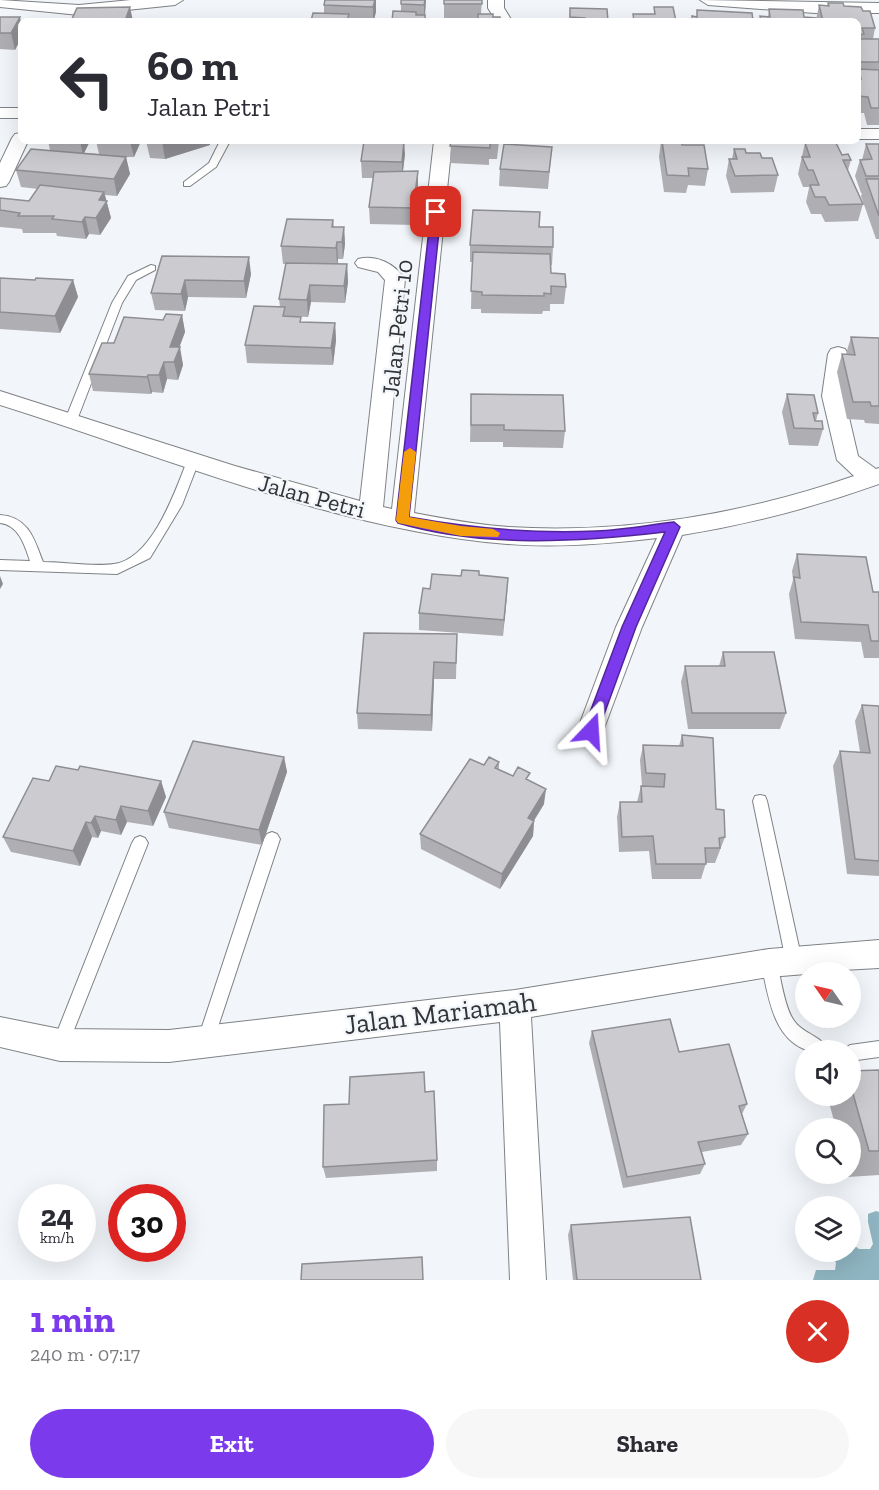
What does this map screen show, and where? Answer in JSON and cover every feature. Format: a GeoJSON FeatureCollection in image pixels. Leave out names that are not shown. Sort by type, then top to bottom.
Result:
{"type":"FeatureCollection","features":[{"type":"Feature","properties":{"kind":"street"},"geometry":{"type":"LineString","coordinates":[[0,2],[76,16],[175,0]]}},
{"type":"Feature","properties":{"kind":"street"},"geometry":{"type":"LineString","coordinates":[[496,0],[496,8],[502,18]]}},
{"type":"Feature","properties":{"kind":"street"},"geometry":{"type":"LineString","coordinates":[[708,0],[815,8],[879,8]]}},
{"type":"Feature","properties":{"kind":"street"},"geometry":{"type":"LineString","coordinates":[[0,112],[18,113]]}},
{"type":"Feature","properties":{"kind":"street"},"geometry":{"type":"LineString","coordinates":[[861,134],[879,134]]}},
{"type":"Feature","properties":{"kind":"street"},"geometry":{"type":"LineString","coordinates":[[0,182],[18,144]]}},
{"type":"Feature","properties":{"kind":"street","name":"Jalan Petri 10"},"geometry":{"type":"LineString","coordinates":[[402,520],[443,144]]}},
{"type":"Feature","properties":{"kind":"street"},"geometry":{"type":"LineString","coordinates":[[365,263],[385,268],[395,279],[371,513]]}},
{"type":"Feature","properties":{"kind":"street"},"geometry":{"type":"LineString","coordinates":[[838,354],[833,396],[848,460],[876,477]]}},
{"type":"Feature","properties":{"kind":"street","name":"Jalan Petri"},"geometry":{"type":"LineString","coordinates":[[0,399],[71,420],[276,489],[371,513],[461,531],[527,536],[598,536],[674,527],[776,508],[876,477]]}},
{"type":"Feature","properties":{"kind":"street"},"geometry":{"type":"LineString","coordinates":[[591,731],[629,627],[674,527]]}},
{"type":"Feature","properties":{"kind":"street","name":"Jalan Mariamah"},"geometry":{"type":"LineString","coordinates":[[0,1032],[60,1045],[169,1046],[515,1005],[782,962],[879,954]]}},
{"type":"Feature","properties":{"kind":"street"},"geometry":{"type":"LineString","coordinates":[[515,1005],[528,1280]]}},
{"type":"Feature","properties":{"kind":"lane"},"geometry":{"type":"LineString","coordinates":[[187,184],[213,165],[224,144]]}},
{"type":"Feature","properties":{"kind":"lane"},"geometry":{"type":"LineString","coordinates":[[71,420],[117,303],[132,278],[151,268]]}},
{"type":"Feature","properties":{"kind":"lane"},"geometry":{"type":"LineString","coordinates":[[0,565],[117,569],[145,555],[176,505],[193,461]]}},
{"type":"Feature","properties":{"kind":"lane"},"geometry":{"type":"LineString","coordinates":[[0,519],[10,520],[27,536],[39,567]]}},
{"type":"Feature","properties":{"kind":"lane"},"geometry":{"type":"LineString","coordinates":[[760,801],[782,962],[778,1001],[789,1028],[805,1040]]}},
{"type":"Feature","properties":{"kind":"lane"},"geometry":{"type":"LineString","coordinates":[[204,1042],[272,839]]}},
{"type":"Feature","properties":{"kind":"lane"},"geometry":{"type":"LineString","coordinates":[[60,1045],[141,843]]}},
{"type":"Feature","properties":{"kind":"lane"},"geometry":{"type":"LineString","coordinates":[[861,1051],[879,1049]]}},
{"type":"Feature","properties":{"kind":"water"},"geometry":{"type":"Polygon","coordinates":[[[879,1212],[879,1280],[813,1280],[816,1270],[835,1270],[835,1262],[861,1262],[861,1249],[870,1249],[873,1244],[868,1214],[879,1212]]]}},
{"type":"Feature","properties":{"kind":"building"},"geometry":{"type":"Polygon","coordinates":[[[325,0],[375,0],[373,7],[324,5],[325,0]]]}},
{"type":"Feature","properties":{"kind":"building"},"geometry":{"type":"Polygon","coordinates":[[[401,0],[425,0],[424,5],[401,4],[401,0]]]}},
{"type":"Feature","properties":{"kind":"building"},"geometry":{"type":"Polygon","coordinates":[[[444,0],[482,0],[482,4],[444,4],[444,0]]]}},
{"type":"Feature","properties":{"kind":"building"},"geometry":{"type":"Polygon","coordinates":[[[828,3],[843,3],[844,6],[861,7],[863,11],[870,11],[875,28],[862,28],[864,34],[861,34],[861,18],[822,18],[819,5],[829,6],[828,3]]]}},
{"type":"Feature","properties":{"kind":"building"},"geometry":{"type":"Polygon","coordinates":[[[130,7],[126,18],[72,18],[77,8],[130,7]]]}},
{"type":"Feature","properties":{"kind":"building"},"geometry":{"type":"Polygon","coordinates":[[[654,7],[673,7],[675,18],[634,18],[633,14],[655,14],[654,7]]]}},
{"type":"Feature","properties":{"kind":"building"},"geometry":{"type":"Polygon","coordinates":[[[570,8],[607,9],[608,18],[570,17],[570,8]]]}},
{"type":"Feature","properties":{"kind":"building"},"geometry":{"type":"Polygon","coordinates":[[[769,9],[803,10],[804,17],[816,18],[760,18],[760,16],[770,17],[769,9]]]}},
{"type":"Feature","properties":{"kind":"building"},"geometry":{"type":"Polygon","coordinates":[[[697,10],[752,13],[753,18],[692,18],[692,16],[697,17],[697,10]]]}},
{"type":"Feature","properties":{"kind":"building"},"geometry":{"type":"Polygon","coordinates":[[[393,11],[416,12],[416,15],[425,15],[425,18],[392,18],[393,11]]]}},
{"type":"Feature","properties":{"kind":"building"},"geometry":{"type":"Polygon","coordinates":[[[313,13],[349,14],[348,18],[312,18],[313,13]]]}},
{"type":"Feature","properties":{"kind":"building"},"geometry":{"type":"Polygon","coordinates":[[[478,14],[493,14],[493,17],[500,17],[500,18],[478,18],[478,14]]]}},
{"type":"Feature","properties":{"kind":"building"},"geometry":{"type":"Polygon","coordinates":[[[0,17],[20,17],[11,33],[0,33],[0,17]]]}},
{"type":"Feature","properties":{"kind":"building"},"geometry":{"type":"Polygon","coordinates":[[[861,39],[879,39],[879,62],[861,62],[861,39]]]}},
{"type":"Feature","properties":{"kind":"building"},"geometry":{"type":"Polygon","coordinates":[[[861,69],[879,70],[879,108],[871,108],[868,97],[861,96],[861,69]]]}},
{"type":"Feature","properties":{"kind":"building"},"geometry":{"type":"Polygon","coordinates":[[[364,144],[404,144],[402,162],[361,161],[364,144]]]}},
{"type":"Feature","properties":{"kind":"building"},"geometry":{"type":"Polygon","coordinates":[[[450,144],[490,144],[490,148],[450,146],[450,144]]]}},
{"type":"Feature","properties":{"kind":"building"},"geometry":{"type":"Polygon","coordinates":[[[504,144],[552,147],[549,172],[500,169],[504,144]]]}},
{"type":"Feature","properties":{"kind":"building"},"geometry":{"type":"Polygon","coordinates":[[[662,144],[704,145],[708,169],[688,168],[689,176],[667,175],[662,144]]]}},
{"type":"Feature","properties":{"kind":"building"},"geometry":{"type":"Polygon","coordinates":[[[805,144],[836,144],[842,155],[848,154],[851,160],[843,160],[863,204],[829,205],[825,197],[815,197],[810,185],[819,185],[813,170],[808,170],[802,157],[810,157],[805,144]]]}},
{"type":"Feature","properties":{"kind":"building"},"geometry":{"type":"Polygon","coordinates":[[[866,144],[879,144],[879,176],[866,176],[860,160],[872,159],[866,144]]]}},
{"type":"Feature","properties":{"kind":"building"},"geometry":{"type":"Polygon","coordinates":[[[31,149],[126,157],[114,179],[16,170],[31,149]]]}},
{"type":"Feature","properties":{"kind":"building"},"geometry":{"type":"Polygon","coordinates":[[[734,149],[745,149],[746,153],[760,153],[762,158],[772,158],[778,175],[735,176],[729,159],[737,159],[734,149]]]}},
{"type":"Feature","properties":{"kind":"building"},"geometry":{"type":"Polygon","coordinates":[[[418,171],[413,208],[369,207],[374,172],[418,171]]]}},
{"type":"Feature","properties":{"kind":"building"},"geometry":{"type":"Polygon","coordinates":[[[866,179],[879,179],[879,216],[866,179]]]}},
{"type":"Feature","properties":{"kind":"building"},"geometry":{"type":"Polygon","coordinates":[[[40,185],[104,192],[99,200],[107,201],[96,218],[85,217],[82,222],[52,219],[54,216],[18,216],[20,213],[0,210],[0,198],[29,201],[40,185]]]}},
{"type":"Feature","properties":{"kind":"building"},"geometry":{"type":"Polygon","coordinates":[[[473,210],[540,212],[539,227],[553,227],[553,247],[470,245],[473,210]]]}},
{"type":"Feature","properties":{"kind":"building"},"geometry":{"type":"Polygon","coordinates":[[[287,219],[333,220],[332,227],[344,227],[342,242],[337,242],[336,248],[281,246],[287,219]]]}},
{"type":"Feature","properties":{"kind":"building"},"geometry":{"type":"Polygon","coordinates":[[[473,252],[550,254],[551,273],[565,274],[566,287],[551,286],[551,294],[544,293],[544,296],[482,295],[482,292],[471,291],[473,252]]]}},
{"type":"Feature","properties":{"kind":"building"},"geometry":{"type":"Polygon","coordinates":[[[162,256],[249,257],[244,281],[185,280],[181,294],[151,293],[162,256]]]}},
{"type":"Feature","properties":{"kind":"building"},"geometry":{"type":"Polygon","coordinates":[[[286,263],[347,264],[344,286],[310,285],[307,300],[279,299],[286,263]]]}},
{"type":"Feature","properties":{"kind":"building"},"geometry":{"type":"Polygon","coordinates":[[[0,278],[73,280],[55,316],[0,312],[0,278]]]}},
{"type":"Feature","properties":{"kind":"building"},"geometry":{"type":"Polygon","coordinates":[[[254,306],[285,307],[283,316],[301,317],[300,322],[335,323],[331,348],[245,345],[254,306]]]}},
{"type":"Feature","properties":{"kind":"building"},"geometry":{"type":"Polygon","coordinates":[[[166,314],[182,315],[170,347],[180,347],[174,362],[164,362],[159,375],[148,375],[147,377],[89,374],[102,343],[114,343],[124,317],[163,320],[166,314]]]}},
{"type":"Feature","properties":{"kind":"building"},"geometry":{"type":"Polygon","coordinates":[[[851,337],[879,338],[879,406],[871,406],[870,402],[853,402],[842,354],[855,355],[851,337]]]}},
{"type":"Feature","properties":{"kind":"building"},"geometry":{"type":"Polygon","coordinates":[[[471,394],[563,395],[565,431],[504,430],[504,425],[471,425],[471,394]]]}},
{"type":"Feature","properties":{"kind":"building"},"geometry":{"type":"Polygon","coordinates":[[[787,394],[814,395],[818,413],[813,413],[815,421],[822,421],[823,429],[794,428],[787,394]]]}},
{"type":"Feature","properties":{"kind":"building"},"geometry":{"type":"Polygon","coordinates":[[[797,554],[866,557],[873,592],[879,592],[879,641],[871,641],[868,625],[801,622],[794,577],[800,578],[797,554]]]}},
{"type":"Feature","properties":{"kind":"building"},"geometry":{"type":"Polygon","coordinates":[[[462,570],[479,571],[479,575],[508,578],[504,620],[419,613],[423,588],[430,589],[432,574],[461,576],[462,570]]]}},
{"type":"Feature","properties":{"kind":"building"},"geometry":{"type":"Polygon","coordinates":[[[364,633],[457,634],[456,663],[434,662],[431,715],[357,713],[364,633]]]}},
{"type":"Feature","properties":{"kind":"building"},"geometry":{"type":"Polygon","coordinates":[[[723,652],[774,652],[786,713],[692,713],[685,666],[725,666],[723,652]]]}},
{"type":"Feature","properties":{"kind":"building"},"geometry":{"type":"Polygon","coordinates":[[[862,705],[879,706],[879,861],[855,859],[840,751],[870,753],[862,705]]]}},
{"type":"Feature","properties":{"kind":"building"},"geometry":{"type":"Polygon","coordinates":[[[682,735],[713,738],[716,809],[724,810],[725,837],[719,838],[720,848],[705,848],[706,864],[656,864],[653,836],[622,837],[620,802],[642,802],[641,786],[664,787],[665,774],[646,773],[643,745],[683,746],[682,735]]]}},
{"type":"Feature","properties":{"kind":"building"},"geometry":{"type":"Polygon","coordinates":[[[193,741],[284,757],[259,830],[164,812],[193,741]]]}},
{"type":"Feature","properties":{"kind":"building"},"geometry":{"type":"Polygon","coordinates":[[[489,757],[499,762],[495,768],[513,776],[518,767],[530,773],[526,779],[546,789],[528,818],[534,821],[502,874],[420,834],[470,759],[484,765],[489,757]]]}},
{"type":"Feature","properties":{"kind":"building"},"geometry":{"type":"Polygon","coordinates":[[[56,766],[78,770],[80,766],[161,781],[148,811],[121,806],[116,820],[95,816],[91,823],[86,822],[73,851],[3,837],[33,778],[49,781],[56,766]]]}},
{"type":"Feature","properties":{"kind":"building"},"geometry":{"type":"Polygon","coordinates":[[[670,1019],[679,1052],[729,1044],[747,1104],[739,1106],[748,1134],[698,1142],[705,1164],[627,1177],[592,1031],[670,1019]]]}},
{"type":"Feature","properties":{"kind":"building"},"geometry":{"type":"Polygon","coordinates":[[[879,1070],[879,1151],[869,1151],[856,1106],[861,1106],[861,1071],[879,1070]]]}},
{"type":"Feature","properties":{"kind":"building"},"geometry":{"type":"Polygon","coordinates":[[[424,1072],[425,1092],[434,1091],[437,1160],[323,1167],[324,1105],[349,1104],[350,1077],[424,1072]]]}},
{"type":"Feature","properties":{"kind":"building"},"geometry":{"type":"Polygon","coordinates":[[[690,1217],[701,1280],[577,1280],[571,1225],[690,1217]]]}},
{"type":"Feature","properties":{"kind":"building"},"geometry":{"type":"Polygon","coordinates":[[[422,1257],[423,1280],[301,1280],[302,1264],[422,1257]]]}},
{"type":"Feature","properties":{"kind":"slow traffic"},"geometry":{"type":"LineString","coordinates":[[410,452],[402,520],[461,531],[493,533]]}},
{"type":"Feature","properties":{"kind":"route"},"geometry":{"type":"LineString","coordinates":[[436,212],[402,520],[461,531],[527,536],[598,536],[674,527],[629,627],[591,731]]}}]}
